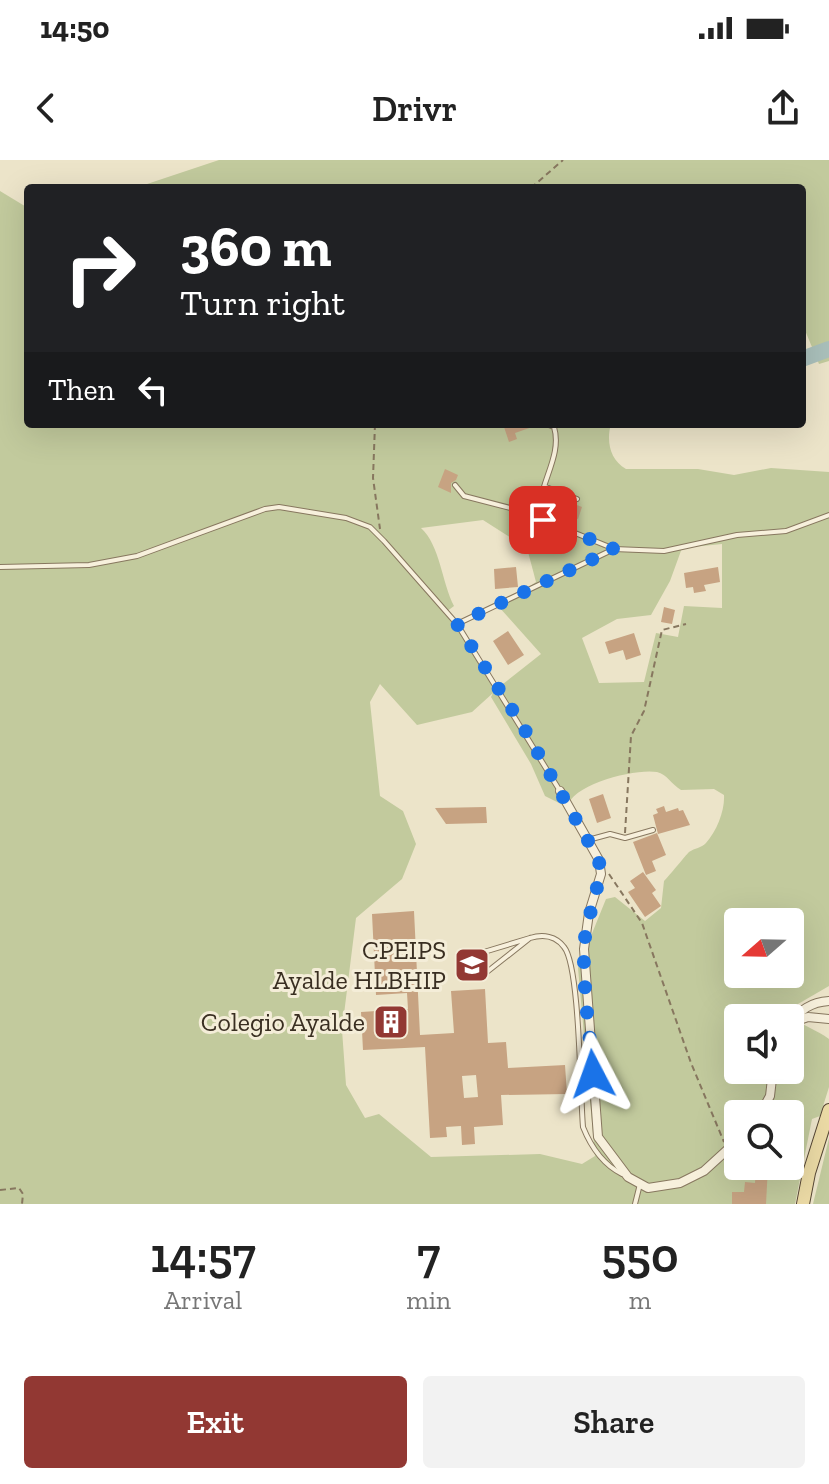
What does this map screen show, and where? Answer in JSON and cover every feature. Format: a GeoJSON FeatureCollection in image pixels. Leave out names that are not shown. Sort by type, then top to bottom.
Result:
{"type":"FeatureCollection","features":[{"type":"Feature","properties":{"kind":"main road"},"geometry":{"type":"LineString","coordinates":[[803,1204],[809,1173],[829,1110]]}},
{"type":"Feature","properties":{"kind":"street"},"geometry":{"type":"LineString","coordinates":[[560,791],[599,860],[601,874],[589,913],[584,949],[598,1137],[628,1177],[648,1188],[680,1183],[704,1171],[724,1153]]}},
{"type":"Feature","properties":{"kind":"street"},"geometry":{"type":"LineString","coordinates":[[804,1008],[829,1001]]}},
{"type":"Feature","properties":{"kind":"street"},"geometry":{"type":"LineString","coordinates":[[804,1019],[829,1015]]}},
{"type":"Feature","properties":{"kind":"lane"},"geometry":{"type":"LineString","coordinates":[[554,428],[556,453],[539,512],[543,520],[614,549],[664,551],[737,535],[786,531],[829,515]]}},
{"type":"Feature","properties":{"kind":"lane"},"geometry":{"type":"LineString","coordinates":[[455,485],[464,496],[541,516]]}},
{"type":"Feature","properties":{"kind":"lane"},"geometry":{"type":"LineString","coordinates":[[545,487],[577,499]]}},
{"type":"Feature","properties":{"kind":"lane"},"geometry":{"type":"LineString","coordinates":[[0,567],[89,565],[137,556],[223,523],[279,507],[346,518],[370,527],[457,624],[560,791]]}},
{"type":"Feature","properties":{"kind":"lane"},"geometry":{"type":"LineString","coordinates":[[457,624],[614,549]]}},
{"type":"Feature","properties":{"kind":"lane"},"geometry":{"type":"LineString","coordinates":[[588,840],[610,834],[625,838],[653,830]]}},
{"type":"Feature","properties":{"kind":"lane"},"geometry":{"type":"LineString","coordinates":[[530,938],[478,979],[471,979],[466,972],[463,955],[474,955],[530,938],[540,935],[554,938],[565,947],[570,957],[577,1023],[583,1127],[601,1159],[613,1170],[628,1177]]}},
{"type":"Feature","properties":{"kind":"lane"},"geometry":{"type":"LineString","coordinates":[[635,1204],[640,1184]]}},
{"type":"Feature","properties":{"kind":"path"},"geometry":{"type":"LineString","coordinates":[[536,184],[563,160]]}},
{"type":"Feature","properties":{"kind":"path"},"geometry":{"type":"LineString","coordinates":[[375,428],[373,478],[381,538]]}},
{"type":"Feature","properties":{"kind":"path"},"geometry":{"type":"LineString","coordinates":[[625,838],[631,736],[644,711],[662,630],[686,624]]}},
{"type":"Feature","properties":{"kind":"path"},"geometry":{"type":"LineString","coordinates":[[599,860],[642,923],[691,1063],[724,1141]]}},
{"type":"Feature","properties":{"kind":"path"},"geometry":{"type":"LineString","coordinates":[[0,1190],[19,1188],[23,1194],[22,1204]]}},
{"type":"Feature","properties":{"kind":"green space"},"geometry":{"type":"Polygon","coordinates":[[[219,160],[829,160],[829,361],[819,364],[806,333],[806,184],[147,184],[219,160]]]}},
{"type":"Feature","properties":{"kind":"green space"},"geometry":{"type":"Polygon","coordinates":[[[0,191],[24,206],[24,428],[610,428],[611,450],[616,461],[626,469],[698,469],[734,475],[771,468],[829,472],[829,986],[798,1004],[724,1004],[724,1084],[804,1084],[804,1025],[829,1039],[829,1087],[820,1116],[812,1119],[804,1159],[804,1100],[724,1100],[724,1180],[800,1180],[795,1204],[0,1204],[0,191]],[[483,520],[421,528],[437,554],[454,606],[446,612],[481,663],[494,691],[541,654],[499,607],[536,582],[527,548],[483,520]],[[722,544],[682,548],[670,581],[651,615],[617,619],[582,638],[599,683],[644,682],[656,633],[678,637],[684,606],[722,608],[722,544]],[[380,684],[370,702],[380,796],[403,811],[416,844],[402,879],[356,918],[342,1030],[346,1085],[365,1118],[379,1114],[431,1157],[540,1154],[582,1164],[595,1156],[578,968],[606,899],[615,897],[645,921],[661,908],[664,881],[689,852],[704,845],[710,838],[722,814],[724,795],[714,789],[681,790],[661,773],[647,771],[621,775],[592,785],[580,791],[567,807],[545,796],[531,764],[491,697],[493,693],[472,712],[417,725],[380,684]]]}},
{"type":"Feature","properties":{"kind":"green space"},"geometry":{"type":"Polygon","coordinates":[[[829,1138],[829,1204],[813,1204],[829,1138]]]}},
{"type":"Feature","properties":{"kind":"building"},"geometry":{"type":"Polygon","coordinates":[[[504,428],[529,428],[515,433],[517,439],[509,442],[504,428]]]}},
{"type":"Feature","properties":{"kind":"building"},"geometry":{"type":"Polygon","coordinates":[[[445,469],[458,475],[451,483],[451,493],[438,487],[445,469]]]}},
{"type":"Feature","properties":{"kind":"building"},"geometry":{"type":"Polygon","coordinates":[[[561,499],[582,507],[578,519],[556,511],[561,499]]]}},
{"type":"Feature","properties":{"kind":"building"},"geometry":{"type":"Polygon","coordinates":[[[516,567],[518,587],[495,589],[494,569],[516,567]]]}},
{"type":"Feature","properties":{"kind":"building"},"geometry":{"type":"Polygon","coordinates":[[[718,567],[720,582],[704,585],[706,591],[694,593],[693,587],[686,588],[684,573],[718,567]]]}},
{"type":"Feature","properties":{"kind":"building"},"geometry":{"type":"Polygon","coordinates":[[[664,607],[675,610],[672,624],[661,622],[664,607]]]}},
{"type":"Feature","properties":{"kind":"building"},"geometry":{"type":"Polygon","coordinates":[[[508,631],[524,655],[508,665],[493,641],[508,631]]]}},
{"type":"Feature","properties":{"kind":"building"},"geometry":{"type":"Polygon","coordinates":[[[634,633],[641,655],[626,660],[623,650],[609,654],[605,642],[634,633]]]}},
{"type":"Feature","properties":{"kind":"building"},"geometry":{"type":"Polygon","coordinates":[[[603,794],[611,818],[597,823],[589,799],[603,794]]]}},
{"type":"Feature","properties":{"kind":"building"},"geometry":{"type":"Polygon","coordinates":[[[664,806],[666,812],[678,808],[679,811],[683,810],[690,825],[658,834],[653,815],[658,813],[656,809],[664,806]]]}},
{"type":"Feature","properties":{"kind":"building"},"geometry":{"type":"Polygon","coordinates":[[[486,807],[487,823],[446,824],[435,808],[486,807]]]}},
{"type":"Feature","properties":{"kind":"building"},"geometry":{"type":"Polygon","coordinates":[[[657,833],[666,855],[652,861],[656,871],[646,875],[633,842],[657,833]]]}},
{"type":"Feature","properties":{"kind":"building"},"geometry":{"type":"Polygon","coordinates":[[[643,872],[656,890],[652,893],[661,906],[645,917],[628,892],[635,888],[630,881],[643,872]]]}},
{"type":"Feature","properties":{"kind":"building","name":"Colegio Ayalde"},"geometry":{"type":"Polygon","coordinates":[[[414,911],[420,1035],[454,1033],[451,991],[485,989],[488,1043],[506,1042],[508,1068],[565,1065],[567,1094],[501,1095],[503,1125],[474,1127],[475,1144],[462,1145],[461,1126],[446,1127],[447,1137],[430,1138],[425,1047],[363,1050],[361,1012],[408,1009],[407,993],[376,995],[372,914],[414,911]],[[476,1075],[462,1076],[464,1098],[478,1097],[476,1075]]]}},
{"type":"Feature","properties":{"kind":"building"},"geometry":{"type":"Polygon","coordinates":[[[755,1180],[767,1180],[766,1204],[732,1204],[732,1192],[744,1192],[745,1182],[755,1183],[755,1180]]]}},
{"type":"Feature","properties":{"kind":"waterway"},"geometry":{"type":"LineString","coordinates":[[806,358],[829,349]]}},
{"type":"Feature","properties":{"kind":"place","name":"CPEIPS Ayalde HLBHIP"},"geometry":{"type":"Point","coordinates":[472,965]}},
{"type":"Feature","properties":{"kind":"place","name":"Colegio Ayalde"},"geometry":{"type":"Point","coordinates":[391,1022]}},
{"type":"Feature","properties":{"kind":"route"},"geometry":{"type":"LineString","coordinates":[[543,520],[614,549],[457,624],[522,725],[599,860],[601,874],[589,913],[584,949],[593,1074]]}}]}
